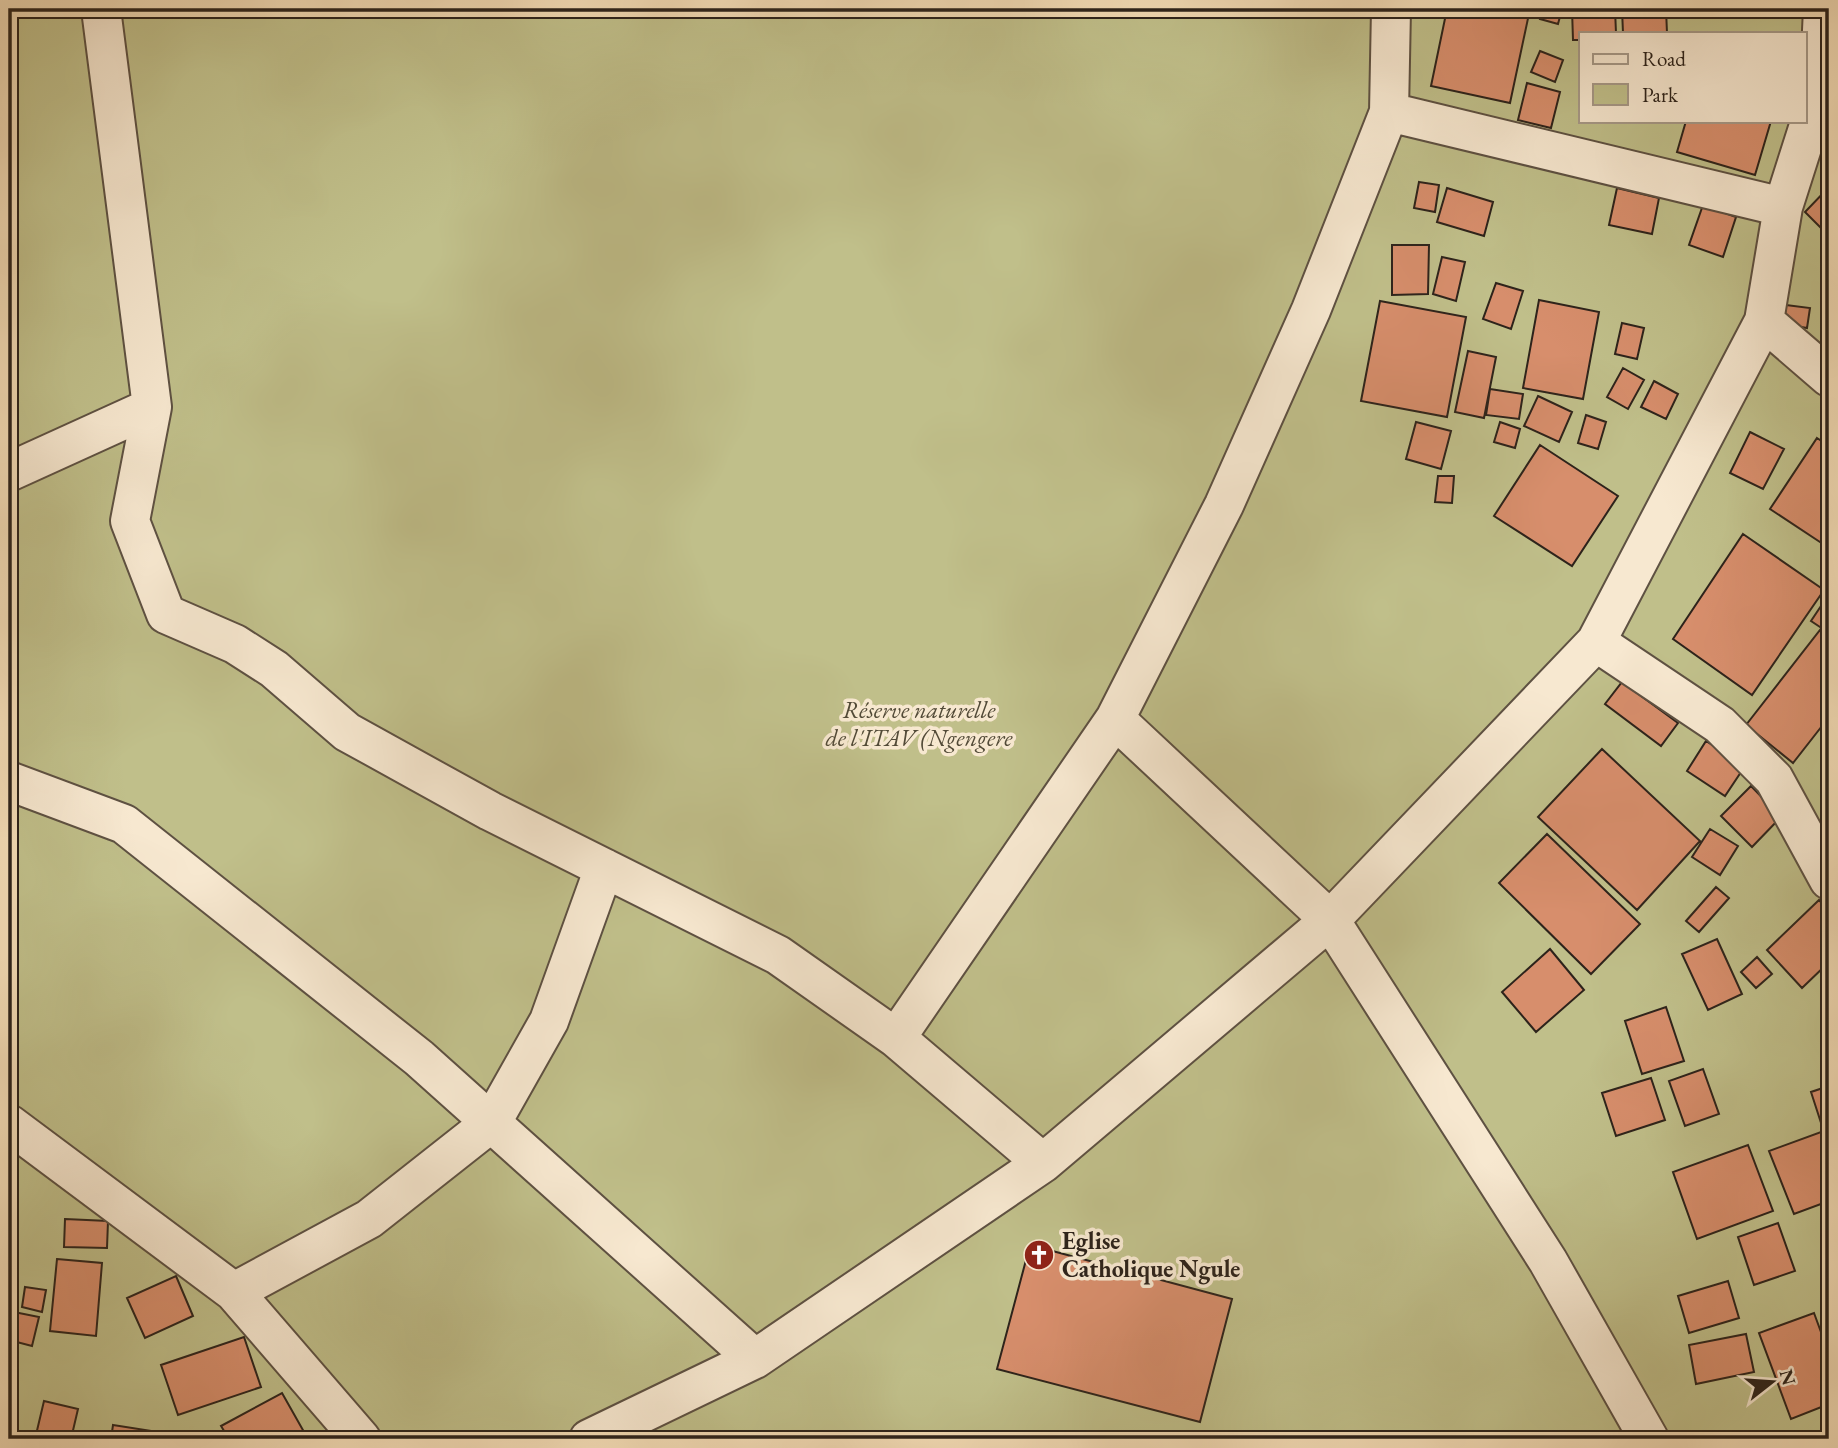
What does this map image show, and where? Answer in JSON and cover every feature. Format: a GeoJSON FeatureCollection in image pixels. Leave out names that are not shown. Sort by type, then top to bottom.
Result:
{"type":"FeatureCollection","features":[{"type":"Feature","properties":{"kind":"street"},"geometry":{"type":"LineString","coordinates":[[101,9],[152,407],[130,521],[166,614],[235,644],[264,662],[347,732],[491,811],[778,955],[896,1038],[1043,1163]]}},
{"type":"Feature","properties":{"kind":"street"},"geometry":{"type":"LineString","coordinates":[[896,1038],[1115,719],[1224,505],[1311,310],[1389,112],[1391,9]]}},
{"type":"Feature","properties":{"kind":"street"},"geometry":{"type":"LineString","coordinates":[[589,1439],[755,1359],[1043,1163],[1330,920],[1596,642],[1764,321],[1783,207],[1824,98],[1823,9]]}},
{"type":"Feature","properties":{"kind":"street"},"geometry":{"type":"LineString","coordinates":[[1389,112],[1783,207]]}},
{"type":"Feature","properties":{"kind":"street"},"geometry":{"type":"LineString","coordinates":[[1764,321],[1829,377]]}},
{"type":"Feature","properties":{"kind":"street"},"geometry":{"type":"LineString","coordinates":[[9,472],[152,407]]}},
{"type":"Feature","properties":{"kind":"street"},"geometry":{"type":"LineString","coordinates":[[1596,642],[1720,725],[1774,779],[1829,880]]}},
{"type":"Feature","properties":{"kind":"street"},"geometry":{"type":"LineString","coordinates":[[1115,719],[1330,920],[1548,1261],[1649,1439]]}},
{"type":"Feature","properties":{"kind":"street"},"geometry":{"type":"LineString","coordinates":[[9,781],[124,824],[419,1058],[755,1359]]}},
{"type":"Feature","properties":{"kind":"street"},"geometry":{"type":"LineString","coordinates":[[234,1292],[369,1219],[492,1122],[549,1021],[604,868]]}},
{"type":"Feature","properties":{"kind":"street"},"geometry":{"type":"LineString","coordinates":[[9,1124],[234,1292],[361,1439]]}},
{"type":"Feature","properties":{"kind":"green space","name":"Réserve naturelle de l'ITAV (Ngengere"},"geometry":{"type":"Polygon","coordinates":[[[9,9],[1829,9],[1829,1439],[9,1439],[9,9]]]}},
{"type":"Feature","properties":{"kind":"building"},"geometry":{"type":"Polygon","coordinates":[[[1447,9],[1530,9],[1510,103],[1431,86],[1447,9]]]}},
{"type":"Feature","properties":{"kind":"building"},"geometry":{"type":"Polygon","coordinates":[[[1543,9],[1562,9],[1558,24],[1540,19],[1543,9]]]}},
{"type":"Feature","properties":{"kind":"building"},"geometry":{"type":"Polygon","coordinates":[[[1572,9],[1615,9],[1616,32],[1579,32],[1579,40],[1573,40],[1572,9]]]}},
{"type":"Feature","properties":{"kind":"building"},"geometry":{"type":"Polygon","coordinates":[[[1622,9],[1666,9],[1667,32],[1623,32],[1622,9]]]}},
{"type":"Feature","properties":{"kind":"building"},"geometry":{"type":"Polygon","coordinates":[[[1540,51],[1563,60],[1555,82],[1531,72],[1540,51]]]}},
{"type":"Feature","properties":{"kind":"building"},"geometry":{"type":"Polygon","coordinates":[[[1527,83],[1560,92],[1551,128],[1518,120],[1527,83]]]}},
{"type":"Feature","properties":{"kind":"building"},"geometry":{"type":"Polygon","coordinates":[[[1686,122],[1771,122],[1755,175],[1677,152],[1686,122]]]}},
{"type":"Feature","properties":{"kind":"building"},"geometry":{"type":"Polygon","coordinates":[[[1419,182],[1439,185],[1435,212],[1414,208],[1419,182]]]}},
{"type":"Feature","properties":{"kind":"building"},"geometry":{"type":"Polygon","coordinates":[[[1829,187],[1829,236],[1805,212],[1829,187]]]}},
{"type":"Feature","properties":{"kind":"building"},"geometry":{"type":"Polygon","coordinates":[[[1447,188],[1493,202],[1484,236],[1437,222],[1447,188]]]}},
{"type":"Feature","properties":{"kind":"building"},"geometry":{"type":"Polygon","coordinates":[[[1617,188],[1659,198],[1652,234],[1609,225],[1617,188]]]}},
{"type":"Feature","properties":{"kind":"building"},"geometry":{"type":"Polygon","coordinates":[[[1703,205],[1736,217],[1723,257],[1689,245],[1703,205]]]}},
{"type":"Feature","properties":{"kind":"building"},"geometry":{"type":"Polygon","coordinates":[[[1392,245],[1429,245],[1428,294],[1392,295],[1392,245]]]}},
{"type":"Feature","properties":{"kind":"building"},"geometry":{"type":"Polygon","coordinates":[[[1442,257],[1465,262],[1456,301],[1433,294],[1442,257]]]}},
{"type":"Feature","properties":{"kind":"building"},"geometry":{"type":"Polygon","coordinates":[[[1496,283],[1523,291],[1511,329],[1483,319],[1496,283]]]}},
{"type":"Feature","properties":{"kind":"building"},"geometry":{"type":"Polygon","coordinates":[[[1539,300],[1599,312],[1583,399],[1523,388],[1539,300]]]}},
{"type":"Feature","properties":{"kind":"building"},"geometry":{"type":"Polygon","coordinates":[[[1380,301],[1466,317],[1447,417],[1361,401],[1380,301]]]}},
{"type":"Feature","properties":{"kind":"building"},"geometry":{"type":"Polygon","coordinates":[[[1786,305],[1810,308],[1807,328],[1784,324],[1786,305]]]}},
{"type":"Feature","properties":{"kind":"building"},"geometry":{"type":"Polygon","coordinates":[[[1622,323],[1644,328],[1637,359],[1615,354],[1622,323]]]}},
{"type":"Feature","properties":{"kind":"building"},"geometry":{"type":"Polygon","coordinates":[[[1468,351],[1496,357],[1484,418],[1455,412],[1468,351]]]}},
{"type":"Feature","properties":{"kind":"building"},"geometry":{"type":"Polygon","coordinates":[[[1623,368],[1644,380],[1628,409],[1607,397],[1623,368]]]}},
{"type":"Feature","properties":{"kind":"building"},"geometry":{"type":"Polygon","coordinates":[[[1654,381],[1678,394],[1666,419],[1641,407],[1654,381]]]}},
{"type":"Feature","properties":{"kind":"building"},"geometry":{"type":"Polygon","coordinates":[[[1490,389],[1523,394],[1519,419],[1486,415],[1490,389]]]}},
{"type":"Feature","properties":{"kind":"building"},"geometry":{"type":"Polygon","coordinates":[[[1538,396],[1572,412],[1559,442],[1524,426],[1538,396]]]}},
{"type":"Feature","properties":{"kind":"building"},"geometry":{"type":"Polygon","coordinates":[[[1586,415],[1606,422],[1598,449],[1578,443],[1586,415]]]}},
{"type":"Feature","properties":{"kind":"building"},"geometry":{"type":"Polygon","coordinates":[[[1416,422],[1451,431],[1441,469],[1406,459],[1416,422]]]}},
{"type":"Feature","properties":{"kind":"building"},"geometry":{"type":"Polygon","coordinates":[[[1500,422],[1520,429],[1515,448],[1494,442],[1500,422]]]}},
{"type":"Feature","properties":{"kind":"building"},"geometry":{"type":"Polygon","coordinates":[[[1750,432],[1784,449],[1763,489],[1730,473],[1750,432]]]}},
{"type":"Feature","properties":{"kind":"building"},"geometry":{"type":"Polygon","coordinates":[[[1817,438],[1829,446],[1829,548],[1770,509],[1817,438]]]}},
{"type":"Feature","properties":{"kind":"building"},"geometry":{"type":"Polygon","coordinates":[[[1540,445],[1618,496],[1572,566],[1494,516],[1540,445]]]}},
{"type":"Feature","properties":{"kind":"building"},"geometry":{"type":"Polygon","coordinates":[[[1438,476],[1454,476],[1452,503],[1435,502],[1438,476]]]}},
{"type":"Feature","properties":{"kind":"building"},"geometry":{"type":"Polygon","coordinates":[[[1743,534],[1824,590],[1752,695],[1673,639],[1743,534]]]}},
{"type":"Feature","properties":{"kind":"building"},"geometry":{"type":"Polygon","coordinates":[[[1829,594],[1829,633],[1811,621],[1829,594]]]}},
{"type":"Feature","properties":{"kind":"building"},"geometry":{"type":"Polygon","coordinates":[[[1820,630],[1829,638],[1829,717],[1793,763],[1746,725],[1820,630]]]}},
{"type":"Feature","properties":{"kind":"building"},"geometry":{"type":"Polygon","coordinates":[[[1622,682],[1678,723],[1661,746],[1605,704],[1622,682]]]}},
{"type":"Feature","properties":{"kind":"building"},"geometry":{"type":"Polygon","coordinates":[[[1706,741],[1745,766],[1725,796],[1687,771],[1706,741]]]}},
{"type":"Feature","properties":{"kind":"building"},"geometry":{"type":"Polygon","coordinates":[[[1602,749],[1700,841],[1637,910],[1538,817],[1602,749]]]}},
{"type":"Feature","properties":{"kind":"building"},"geometry":{"type":"Polygon","coordinates":[[[1751,786],[1781,817],[1752,847],[1721,816],[1751,786]]]}},
{"type":"Feature","properties":{"kind":"building"},"geometry":{"type":"Polygon","coordinates":[[[1710,829],[1738,846],[1720,875],[1692,857],[1710,829]]]}},
{"type":"Feature","properties":{"kind":"building"},"geometry":{"type":"Polygon","coordinates":[[[1547,834],[1640,924],[1591,974],[1499,883],[1547,834]]]}},
{"type":"Feature","properties":{"kind":"building"},"geometry":{"type":"Polygon","coordinates":[[[1716,887],[1729,898],[1699,932],[1686,921],[1716,887]]]}},
{"type":"Feature","properties":{"kind":"building"},"geometry":{"type":"Polygon","coordinates":[[[1819,900],[1829,911],[1829,962],[1802,988],[1767,950],[1819,900]]]}},
{"type":"Feature","properties":{"kind":"building"},"geometry":{"type":"Polygon","coordinates":[[[1717,939],[1742,994],[1708,1010],[1682,954],[1717,939]]]}},
{"type":"Feature","properties":{"kind":"building"},"geometry":{"type":"Polygon","coordinates":[[[1550,949],[1584,990],[1536,1032],[1502,992],[1550,949]]]}},
{"type":"Feature","properties":{"kind":"building"},"geometry":{"type":"Polygon","coordinates":[[[1757,957],[1772,974],[1756,988],[1741,972],[1757,957]]]}},
{"type":"Feature","properties":{"kind":"building"},"geometry":{"type":"Polygon","coordinates":[[[1666,1007],[1684,1061],[1642,1074],[1625,1021],[1666,1007]]]}},
{"type":"Feature","properties":{"kind":"building"},"geometry":{"type":"Polygon","coordinates":[[[1703,1069],[1719,1114],[1685,1126],[1669,1081],[1703,1069]]]}},
{"type":"Feature","properties":{"kind":"building"},"geometry":{"type":"Polygon","coordinates":[[[1651,1078],[1665,1120],[1616,1136],[1602,1093],[1651,1078]]]}},
{"type":"Feature","properties":{"kind":"building"},"geometry":{"type":"Polygon","coordinates":[[[1829,1086],[1829,1127],[1823,1129],[1811,1092],[1829,1086]]]}},
{"type":"Feature","properties":{"kind":"building"},"geometry":{"type":"Polygon","coordinates":[[[1821,1132],[1829,1155],[1829,1201],[1794,1214],[1769,1151],[1821,1132]]]}},
{"type":"Feature","properties":{"kind":"building"},"geometry":{"type":"Polygon","coordinates":[[[1748,1145],[1773,1211],[1697,1239],[1673,1172],[1748,1145]]]}},
{"type":"Feature","properties":{"kind":"building"},"geometry":{"type":"Polygon","coordinates":[[[65,1219],[108,1221],[107,1248],[64,1247],[65,1219]]]}},
{"type":"Feature","properties":{"kind":"building"},"geometry":{"type":"Polygon","coordinates":[[[1778,1223],[1795,1271],[1754,1285],[1738,1237],[1778,1223]]]}},
{"type":"Feature","properties":{"kind":"building"},"geometry":{"type":"Polygon","coordinates":[[[1030,1245],[1232,1299],[1200,1422],[997,1369],[1030,1245]]]}},
{"type":"Feature","properties":{"kind":"building"},"geometry":{"type":"Polygon","coordinates":[[[57,1259],[102,1263],[96,1336],[50,1331],[57,1259]]]}},
{"type":"Feature","properties":{"kind":"building"},"geometry":{"type":"Polygon","coordinates":[[[176,1276],[193,1316],[145,1338],[127,1298],[176,1276]]]}},
{"type":"Feature","properties":{"kind":"building"},"geometry":{"type":"Polygon","coordinates":[[[1728,1281],[1739,1318],[1689,1333],[1678,1296],[1728,1281]]]}},
{"type":"Feature","properties":{"kind":"building"},"geometry":{"type":"Polygon","coordinates":[[[25,1287],[46,1290],[42,1312],[22,1307],[25,1287]]]}},
{"type":"Feature","properties":{"kind":"building"},"geometry":{"type":"Polygon","coordinates":[[[9,1311],[39,1317],[32,1346],[9,1340],[9,1311]]]}},
{"type":"Feature","properties":{"kind":"building"},"geometry":{"type":"Polygon","coordinates":[[[1814,1313],[1829,1354],[1829,1404],[1791,1419],[1759,1333],[1814,1313]]]}},
{"type":"Feature","properties":{"kind":"building"},"geometry":{"type":"Polygon","coordinates":[[[1746,1334],[1754,1372],[1696,1384],[1689,1345],[1746,1334]]]}},
{"type":"Feature","properties":{"kind":"building"},"geometry":{"type":"Polygon","coordinates":[[[244,1337],[261,1387],[178,1415],[161,1365],[244,1337]]]}},
{"type":"Feature","properties":{"kind":"building"},"geometry":{"type":"Polygon","coordinates":[[[282,1393],[308,1439],[229,1439],[221,1426],[282,1393]]]}},
{"type":"Feature","properties":{"kind":"building"},"geometry":{"type":"Polygon","coordinates":[[[44,1401],[78,1409],[71,1439],[35,1439],[44,1401]]]}},
{"type":"Feature","properties":{"kind":"building"},"geometry":{"type":"Polygon","coordinates":[[[113,1425],[171,1434],[170,1439],[111,1439],[113,1425]]]}},
{"type":"Feature","properties":{"kind":"place","name":"Eglise Catholique Ngule"},"geometry":{"type":"Point","coordinates":[1039,1255]}}]}
